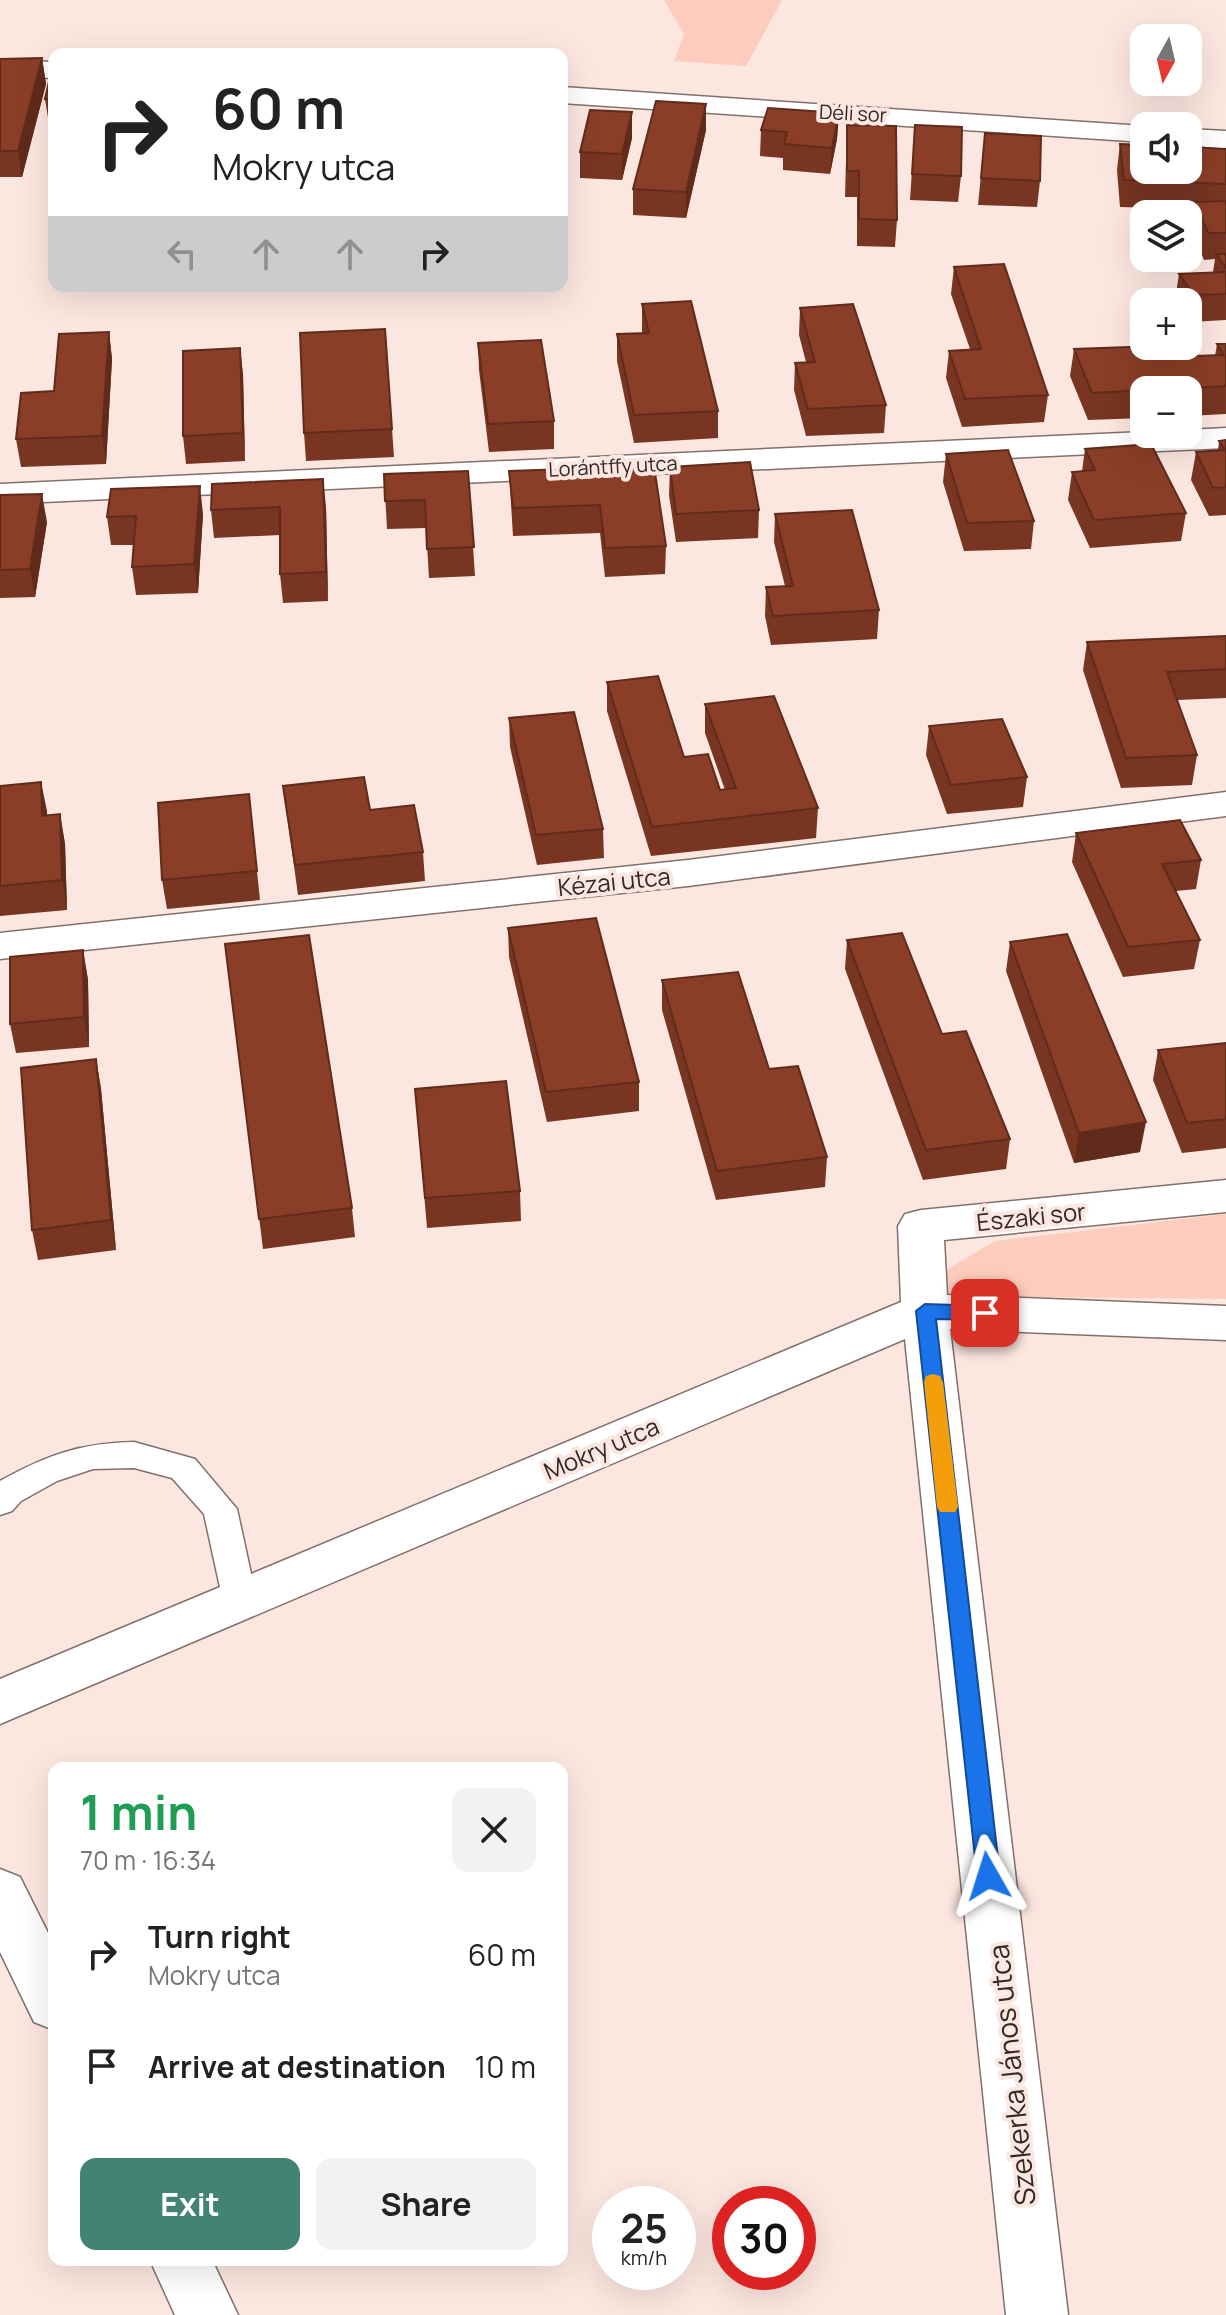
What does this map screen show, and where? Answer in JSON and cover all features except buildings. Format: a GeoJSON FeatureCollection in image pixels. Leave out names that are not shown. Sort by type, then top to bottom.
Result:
{"type":"FeatureCollection","features":[{"type":"Feature","properties":{"kind":"street"},"geometry":{"type":"LineString","coordinates":[[0,68],[48,70]]}},
{"type":"Feature","properties":{"kind":"street","name":"Déli sor"},"geometry":{"type":"LineString","coordinates":[[568,95],[1130,133]]}},
{"type":"Feature","properties":{"kind":"street"},"geometry":{"type":"LineString","coordinates":[[1202,138],[1226,140]]}},
{"type":"Feature","properties":{"kind":"street","name":"Lorántffy utca"},"geometry":{"type":"LineString","coordinates":[[0,494],[1226,438]]}},
{"type":"Feature","properties":{"kind":"street","name":"Kézai utca"},"geometry":{"type":"LineString","coordinates":[[0,946],[688,873],[1226,804]]}},
{"type":"Feature","properties":{"kind":"street","name":"Északi sor"},"geometry":{"type":"LineString","coordinates":[[925,1311],[921,1226],[1226,1196]]}},
{"type":"Feature","properties":{"kind":"street","name":"Mokry utca"},"geometry":{"type":"LineString","coordinates":[[0,1702],[925,1311],[1226,1323]]}},
{"type":"Feature","properties":{"kind":"street","name":"Szekerka János utca"},"geometry":{"type":"LineString","coordinates":[[925,1311],[1037,2315]]}},
{"type":"Feature","properties":{"kind":"street"},"geometry":{"type":"LineString","coordinates":[[0,1894],[48,1992]]}},
{"type":"Feature","properties":{"kind":"street"},"geometry":{"type":"LineString","coordinates":[[183,2266],[207,2315]]}},
{"type":"Feature","properties":{"kind":"lane"},"geometry":{"type":"LineString","coordinates":[[0,1502],[9,1492],[45,1472],[92,1456],[134,1455],[183,1468],[220,1509],[240,1601]]}},
{"type":"Feature","properties":{"kind":"shaded area"},"geometry":{"type":"Polygon","coordinates":[[[664,0],[782,0],[746,66],[674,61],[684,34],[664,0]]]}},
{"type":"Feature","properties":{"kind":"shaded area"},"geometry":{"type":"Polygon","coordinates":[[[1226,1214],[1226,1299],[950,1296],[946,1270],[995,1241],[1226,1214]]]}},
{"type":"Feature","properties":{"kind":"slow traffic"},"geometry":{"type":"LineString","coordinates":[[933,1382],[947,1507]]}},
{"type":"Feature","properties":{"kind":"route"},"geometry":{"type":"LineString","coordinates":[[985,1313],[925,1311],[988,1876]]}}]}
